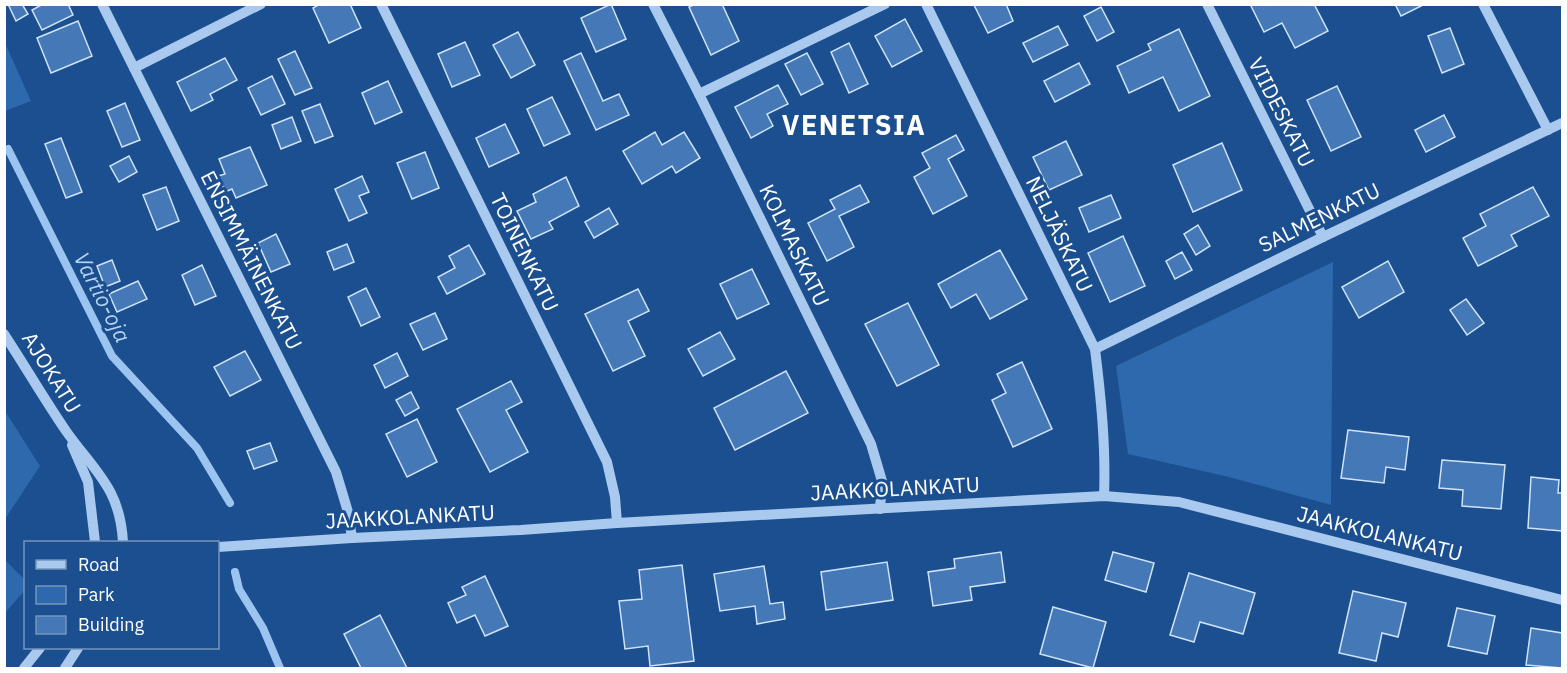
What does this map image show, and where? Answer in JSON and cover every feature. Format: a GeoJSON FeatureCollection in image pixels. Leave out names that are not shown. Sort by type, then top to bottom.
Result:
{"type":"FeatureCollection","features":[{"type":"Feature","properties":{"kind":"street","name":"ENSIMMÄINENKATU"},"geometry":{"type":"LineString","coordinates":[[102,4],[336,472],[348,512],[352,538]]}},
{"type":"Feature","properties":{"kind":"street"},"geometry":{"type":"LineString","coordinates":[[134,68],[261,4]]}},
{"type":"Feature","properties":{"kind":"street","name":"TOINENKATU"},"geometry":{"type":"LineString","coordinates":[[381,4],[607,462],[615,496],[617,523]]}},
{"type":"Feature","properties":{"kind":"street","name":"KOLMASKATU"},"geometry":{"type":"LineString","coordinates":[[653,4],[871,444],[882,481],[880,508]]}},
{"type":"Feature","properties":{"kind":"street"},"geometry":{"type":"LineString","coordinates":[[699,94],[885,4]]}},
{"type":"Feature","properties":{"kind":"street","name":"NELJÄSKATU"},"geometry":{"type":"LineString","coordinates":[[926,4],[1095,349],[1105,468],[1104,496]]}},
{"type":"Feature","properties":{"kind":"street","name":"VIIDESKATU"},"geometry":{"type":"LineString","coordinates":[[1207,4],[1323,237]]}},
{"type":"Feature","properties":{"kind":"street"},"geometry":{"type":"LineString","coordinates":[[1483,4],[1548,129]]}},
{"type":"Feature","properties":{"kind":"street","name":"SALMENKATU"},"geometry":{"type":"LineString","coordinates":[[1095,349],[1563,123]]}},
{"type":"Feature","properties":{"kind":"street","name":"AJOKATU"},"geometry":{"type":"LineString","coordinates":[[4,333],[66,430],[105,481],[118,507],[123,541]]}},
{"type":"Feature","properties":{"kind":"street","name":"AJOKATU"},"geometry":{"type":"LineString","coordinates":[[66,430],[88,482],[95,541]]}},
{"type":"Feature","properties":{"kind":"street","name":"JAAKKOLANKATU"},"geometry":{"type":"LineString","coordinates":[[219,547],[1104,496],[1179,502],[1563,600]]}},
{"type":"Feature","properties":{"kind":"street"},"geometry":{"type":"LineString","coordinates":[[24,669],[39,649]]}},
{"type":"Feature","properties":{"kind":"street"},"geometry":{"type":"LineString","coordinates":[[65,669],[77,649]]}},
{"type":"Feature","properties":{"kind":"green space"},"geometry":{"type":"Polygon","coordinates":[[[5,43],[31,101],[4,111],[5,43]]]}},
{"type":"Feature","properties":{"kind":"green space"},"geometry":{"type":"Polygon","coordinates":[[[1333,262],[1331,505],[1229,477],[1128,454],[1116,366],[1333,262]]]}},
{"type":"Feature","properties":{"kind":"green space"},"geometry":{"type":"Polygon","coordinates":[[[5,411],[40,466],[5,519],[5,411]]]}},
{"type":"Feature","properties":{"kind":"green space"},"geometry":{"type":"Polygon","coordinates":[[[4,559],[24,579],[24,591],[5,613],[4,559]]]}},
{"type":"Feature","properties":{"kind":"building"},"geometry":{"type":"Polygon","coordinates":[[[8,4],[22,4],[28,14],[16,21],[8,4]]]}},
{"type":"Feature","properties":{"kind":"building"},"geometry":{"type":"Polygon","coordinates":[[[43,4],[68,4],[73,15],[42,30],[32,10],[43,4]]]}},
{"type":"Feature","properties":{"kind":"building"},"geometry":{"type":"Polygon","coordinates":[[[320,4],[350,4],[361,28],[329,43],[313,8],[320,4]]]}},
{"type":"Feature","properties":{"kind":"building"},"geometry":{"type":"Polygon","coordinates":[[[611,4],[626,39],[596,52],[581,18],[611,4]]]}},
{"type":"Feature","properties":{"kind":"building"},"geometry":{"type":"Polygon","coordinates":[[[695,4],[722,4],[739,41],[711,55],[689,7],[695,4]]]}},
{"type":"Feature","properties":{"kind":"building"},"geometry":{"type":"Polygon","coordinates":[[[1006,4],[1013,21],[988,33],[974,5],[1006,4]]]}},
{"type":"Feature","properties":{"kind":"building"},"geometry":{"type":"Polygon","coordinates":[[[1250,4],[1314,4],[1328,31],[1295,48],[1282,23],[1264,32],[1250,4]]]}},
{"type":"Feature","properties":{"kind":"building"},"geometry":{"type":"Polygon","coordinates":[[[1395,4],[1425,4],[1401,16],[1395,4]]]}},
{"type":"Feature","properties":{"kind":"building"},"geometry":{"type":"Polygon","coordinates":[[[1101,7],[1114,32],[1097,41],[1084,16],[1101,7]]]}},
{"type":"Feature","properties":{"kind":"building"},"geometry":{"type":"Polygon","coordinates":[[[905,19],[922,51],[892,67],[875,36],[905,19]]]}},
{"type":"Feature","properties":{"kind":"building"},"geometry":{"type":"Polygon","coordinates":[[[78,21],[92,56],[51,73],[37,38],[78,21]]]}},
{"type":"Feature","properties":{"kind":"building"},"geometry":{"type":"Polygon","coordinates":[[[1058,26],[1068,45],[1033,62],[1023,43],[1058,26]]]}},
{"type":"Feature","properties":{"kind":"building"},"geometry":{"type":"Polygon","coordinates":[[[1450,28],[1464,64],[1442,73],[1428,36],[1450,28]]]}},
{"type":"Feature","properties":{"kind":"building"},"geometry":{"type":"Polygon","coordinates":[[[1179,29],[1210,96],[1179,111],[1163,77],[1129,93],[1117,66],[1151,50],[1148,44],[1179,29]]]}},
{"type":"Feature","properties":{"kind":"building"},"geometry":{"type":"Polygon","coordinates":[[[518,32],[535,65],[511,78],[493,45],[518,32]]]}},
{"type":"Feature","properties":{"kind":"building"},"geometry":{"type":"Polygon","coordinates":[[[465,42],[480,75],[452,87],[438,54],[465,42]]]}},
{"type":"Feature","properties":{"kind":"building"},"geometry":{"type":"Polygon","coordinates":[[[849,43],[868,84],[849,93],[831,52],[849,43]]]}},
{"type":"Feature","properties":{"kind":"building"},"geometry":{"type":"Polygon","coordinates":[[[295,51],[312,88],[295,95],[278,59],[295,51]]]}},
{"type":"Feature","properties":{"kind":"building"},"geometry":{"type":"Polygon","coordinates":[[[581,53],[603,101],[619,94],[629,115],[596,130],[564,61],[581,53]]]}},
{"type":"Feature","properties":{"kind":"building"},"geometry":{"type":"Polygon","coordinates":[[[807,53],[823,84],[801,95],[785,64],[807,53]]]}},
{"type":"Feature","properties":{"kind":"building"},"geometry":{"type":"Polygon","coordinates":[[[225,58],[237,80],[210,94],[213,100],[191,111],[177,82],[225,58]]]}},
{"type":"Feature","properties":{"kind":"building"},"geometry":{"type":"Polygon","coordinates":[[[1079,63],[1090,84],[1055,102],[1044,81],[1079,63]]]}},
{"type":"Feature","properties":{"kind":"building"},"geometry":{"type":"Polygon","coordinates":[[[272,76],[285,104],[261,115],[248,88],[272,76]]]}},
{"type":"Feature","properties":{"kind":"building"},"geometry":{"type":"Polygon","coordinates":[[[388,81],[402,112],[375,124],[362,93],[388,81]]]}},
{"type":"Feature","properties":{"kind":"building"},"geometry":{"type":"Polygon","coordinates":[[[778,85],[788,104],[767,114],[773,126],[751,138],[735,107],[778,85]]]}},
{"type":"Feature","properties":{"kind":"building"},"geometry":{"type":"Polygon","coordinates":[[[1337,86],[1361,137],[1331,151],[1307,100],[1337,86]]]}},
{"type":"Feature","properties":{"kind":"building"},"geometry":{"type":"Polygon","coordinates":[[[552,97],[570,134],[544,146],[527,109],[552,97]]]}},
{"type":"Feature","properties":{"kind":"building"},"geometry":{"type":"Polygon","coordinates":[[[125,103],[140,140],[122,147],[107,111],[125,103]]]}},
{"type":"Feature","properties":{"kind":"building"},"geometry":{"type":"Polygon","coordinates":[[[320,104],[333,136],[315,143],[302,111],[320,104]]]}},
{"type":"Feature","properties":{"kind":"building"},"geometry":{"type":"Polygon","coordinates":[[[1444,115],[1455,137],[1426,152],[1415,130],[1444,115]]]}},
{"type":"Feature","properties":{"kind":"building"},"geometry":{"type":"Polygon","coordinates":[[[292,117],[301,141],[281,149],[272,125],[292,117]]]}},
{"type":"Feature","properties":{"kind":"building"},"geometry":{"type":"Polygon","coordinates":[[[505,124],[519,153],[489,167],[476,138],[505,124]]]}},
{"type":"Feature","properties":{"kind":"building"},"geometry":{"type":"Polygon","coordinates":[[[655,132],[662,145],[684,132],[700,158],[676,173],[672,166],[642,184],[623,151],[655,132]]]}},
{"type":"Feature","properties":{"kind":"building"},"geometry":{"type":"Polygon","coordinates":[[[956,135],[964,150],[948,159],[967,196],[933,214],[914,177],[930,168],[922,153],[956,135]]]}},
{"type":"Feature","properties":{"kind":"building"},"geometry":{"type":"Polygon","coordinates":[[[61,138],[82,192],[66,198],[45,144],[61,138]]]}},
{"type":"Feature","properties":{"kind":"building"},"geometry":{"type":"Polygon","coordinates":[[[1066,141],[1082,175],[1049,190],[1033,157],[1066,141]]]}},
{"type":"Feature","properties":{"kind":"building"},"geometry":{"type":"Polygon","coordinates":[[[1222,143],[1242,190],[1193,212],[1173,165],[1222,143]]]}},
{"type":"Feature","properties":{"kind":"building"},"geometry":{"type":"Polygon","coordinates":[[[250,147],[267,185],[236,198],[232,189],[225,192],[218,176],[225,174],[219,159],[250,147]]]}},
{"type":"Feature","properties":{"kind":"building"},"geometry":{"type":"Polygon","coordinates":[[[425,152],[439,188],[412,199],[397,163],[425,152]]]}},
{"type":"Feature","properties":{"kind":"building"},"geometry":{"type":"Polygon","coordinates":[[[129,156],[137,172],[119,182],[110,166],[129,156]]]}},
{"type":"Feature","properties":{"kind":"building"},"geometry":{"type":"Polygon","coordinates":[[[362,176],[369,192],[359,196],[367,213],[349,221],[335,189],[362,176]]]}},
{"type":"Feature","properties":{"kind":"building"},"geometry":{"type":"Polygon","coordinates":[[[566,177],[579,206],[549,222],[553,229],[531,239],[517,211],[536,202],[533,194],[566,177]]]}},
{"type":"Feature","properties":{"kind":"building"},"geometry":{"type":"Polygon","coordinates":[[[860,185],[869,202],[839,216],[854,247],[827,261],[808,223],[835,209],[830,200],[860,185]]]}},
{"type":"Feature","properties":{"kind":"building"},"geometry":{"type":"Polygon","coordinates":[[[166,187],[179,221],[157,230],[143,195],[166,187]]]}},
{"type":"Feature","properties":{"kind":"building"},"geometry":{"type":"Polygon","coordinates":[[[1533,187],[1549,216],[1511,235],[1517,246],[1478,266],[1463,238],[1486,226],[1480,214],[1533,187]]]}},
{"type":"Feature","properties":{"kind":"building"},"geometry":{"type":"Polygon","coordinates":[[[1111,195],[1121,218],[1089,232],[1079,208],[1111,195]]]}},
{"type":"Feature","properties":{"kind":"building"},"geometry":{"type":"Polygon","coordinates":[[[609,208],[618,224],[594,238],[585,222],[609,208]]]}},
{"type":"Feature","properties":{"kind":"building"},"geometry":{"type":"Polygon","coordinates":[[[1198,225],[1210,246],[1196,255],[1184,234],[1198,225]]]}},
{"type":"Feature","properties":{"kind":"building"},"geometry":{"type":"Polygon","coordinates":[[[276,234],[290,264],[271,272],[258,243],[276,234]]]}},
{"type":"Feature","properties":{"kind":"building"},"geometry":{"type":"Polygon","coordinates":[[[1123,236],[1145,286],[1110,302],[1088,253],[1123,236]]]}},
{"type":"Feature","properties":{"kind":"building"},"geometry":{"type":"Polygon","coordinates":[[[347,244],[354,262],[334,270],[327,252],[347,244]]]}},
{"type":"Feature","properties":{"kind":"building"},"geometry":{"type":"Polygon","coordinates":[[[469,245],[485,274],[447,294],[438,277],[455,268],[449,256],[469,245]]]}},
{"type":"Feature","properties":{"kind":"building"},"geometry":{"type":"Polygon","coordinates":[[[1000,250],[1027,299],[990,319],[976,294],[951,308],[938,284],[1000,250]]]}},
{"type":"Feature","properties":{"kind":"building"},"geometry":{"type":"Polygon","coordinates":[[[1182,252],[1192,270],[1175,279],[1166,261],[1182,252]]]}},
{"type":"Feature","properties":{"kind":"building"},"geometry":{"type":"Polygon","coordinates":[[[112,260],[120,281],[105,287],[97,266],[112,260]]]}},
{"type":"Feature","properties":{"kind":"building"},"geometry":{"type":"Polygon","coordinates":[[[1388,261],[1404,292],[1359,318],[1342,287],[1388,261]]]}},
{"type":"Feature","properties":{"kind":"building"},"geometry":{"type":"Polygon","coordinates":[[[202,265],[216,296],[195,305],[182,275],[202,265]]]}},
{"type":"Feature","properties":{"kind":"building"},"geometry":{"type":"Polygon","coordinates":[[[752,269],[769,304],[737,319],[720,284],[752,269]]]}},
{"type":"Feature","properties":{"kind":"building"},"geometry":{"type":"Polygon","coordinates":[[[138,281],[147,299],[117,312],[109,294],[138,281]]]}},
{"type":"Feature","properties":{"kind":"building"},"geometry":{"type":"Polygon","coordinates":[[[366,288],[380,317],[361,326],[348,297],[366,288]]]}},
{"type":"Feature","properties":{"kind":"building"},"geometry":{"type":"Polygon","coordinates":[[[638,289],[649,311],[628,321],[645,356],[613,371],[585,314],[638,289]]]}},
{"type":"Feature","properties":{"kind":"building"},"geometry":{"type":"Polygon","coordinates":[[[1466,299],[1484,323],[1467,335],[1450,310],[1466,299]]]}},
{"type":"Feature","properties":{"kind":"building"},"geometry":{"type":"Polygon","coordinates":[[[908,303],[939,365],[897,386],[865,324],[908,303]]]}},
{"type":"Feature","properties":{"kind":"building"},"geometry":{"type":"Polygon","coordinates":[[[435,313],[447,339],[423,350],[410,324],[435,313]]]}},
{"type":"Feature","properties":{"kind":"building"},"geometry":{"type":"Polygon","coordinates":[[[720,332],[735,359],[703,376],[688,349],[720,332]]]}},
{"type":"Feature","properties":{"kind":"building"},"geometry":{"type":"Polygon","coordinates":[[[245,351],[261,380],[230,396],[214,367],[245,351]]]}},
{"type":"Feature","properties":{"kind":"building"},"geometry":{"type":"Polygon","coordinates":[[[397,353],[408,376],[385,388],[374,365],[397,353]]]}},
{"type":"Feature","properties":{"kind":"building"},"geometry":{"type":"Polygon","coordinates":[[[1022,362],[1052,429],[1013,447],[992,400],[1006,393],[997,374],[1022,362]]]}},
{"type":"Feature","properties":{"kind":"building"},"geometry":{"type":"Polygon","coordinates":[[[786,371],[808,413],[735,450],[714,408],[786,371]]]}},
{"type":"Feature","properties":{"kind":"building"},"geometry":{"type":"Polygon","coordinates":[[[511,381],[522,402],[506,410],[528,452],[490,472],[457,409],[511,381]]]}},
{"type":"Feature","properties":{"kind":"building"},"geometry":{"type":"Polygon","coordinates":[[[411,392],[419,408],[405,416],[396,400],[411,392]]]}},
{"type":"Feature","properties":{"kind":"building"},"geometry":{"type":"Polygon","coordinates":[[[417,419],[437,462],[407,477],[386,434],[417,419]]]}},
{"type":"Feature","properties":{"kind":"building"},"geometry":{"type":"Polygon","coordinates":[[[1348,430],[1409,437],[1405,470],[1386,467],[1384,483],[1341,478],[1348,430]]]}},
{"type":"Feature","properties":{"kind":"building"},"geometry":{"type":"Polygon","coordinates":[[[270,443],[277,461],[254,469],[247,451],[270,443]]]}},
{"type":"Feature","properties":{"kind":"building"},"geometry":{"type":"Polygon","coordinates":[[[1442,460],[1505,465],[1501,509],[1462,506],[1463,490],[1439,488],[1442,460]]]}},
{"type":"Feature","properties":{"kind":"building"},"geometry":{"type":"Polygon","coordinates":[[[1531,477],[1559,480],[1558,493],[1562,493],[1562,531],[1528,528],[1531,477]]]}},
{"type":"Feature","properties":{"kind":"building"},"geometry":{"type":"Polygon","coordinates":[[[1001,552],[1005,582],[970,587],[972,600],[933,606],[928,572],[955,568],[954,559],[1001,552]]]}},
{"type":"Feature","properties":{"kind":"building"},"geometry":{"type":"Polygon","coordinates":[[[1113,552],[1154,563],[1146,592],[1105,580],[1113,552]]]}},
{"type":"Feature","properties":{"kind":"building"},"geometry":{"type":"Polygon","coordinates":[[[887,562],[893,600],[826,610],[821,572],[887,562]]]}},
{"type":"Feature","properties":{"kind":"building"},"geometry":{"type":"Polygon","coordinates":[[[682,565],[694,661],[650,666],[648,646],[625,649],[619,601],[642,599],[639,570],[682,565]]]}},
{"type":"Feature","properties":{"kind":"building"},"geometry":{"type":"Polygon","coordinates":[[[764,566],[770,604],[783,602],[785,619],[757,624],[755,606],[720,611],[714,574],[764,566]]]}},
{"type":"Feature","properties":{"kind":"building"},"geometry":{"type":"Polygon","coordinates":[[[1189,573],[1255,593],[1243,634],[1200,622],[1194,642],[1170,635],[1189,573]]]}},
{"type":"Feature","properties":{"kind":"building"},"geometry":{"type":"Polygon","coordinates":[[[485,576],[508,626],[485,636],[475,615],[457,623],[448,603],[466,595],[462,587],[485,576]]]}},
{"type":"Feature","properties":{"kind":"building"},"geometry":{"type":"Polygon","coordinates":[[[1353,591],[1406,603],[1398,637],[1382,633],[1376,661],[1339,653],[1353,591]]]}},
{"type":"Feature","properties":{"kind":"building"},"geometry":{"type":"Polygon","coordinates":[[[1053,607],[1106,622],[1093,668],[1040,654],[1053,607]]]}},
{"type":"Feature","properties":{"kind":"building"},"geometry":{"type":"Polygon","coordinates":[[[1457,608],[1495,616],[1487,654],[1448,646],[1457,608]]]}},
{"type":"Feature","properties":{"kind":"building"},"geometry":{"type":"Polygon","coordinates":[[[380,615],[407,668],[361,668],[344,634],[380,615]]]}},
{"type":"Feature","properties":{"kind":"building"},"geometry":{"type":"Polygon","coordinates":[[[1531,628],[1562,633],[1562,668],[1526,665],[1531,628]]]}},
{"type":"Feature","properties":{"kind":"waterway","name":"Vartio-oja"},"geometry":{"type":"LineString","coordinates":[[8,149],[112,356],[197,448],[230,503]]}},
{"type":"Feature","properties":{"kind":"waterway","name":"Vartio-oja"},"geometry":{"type":"LineString","coordinates":[[235,572],[239,589],[263,628],[280,668]]}},
{"type":"Feature","properties":{"kind":"district","name":"VENETSIA"},"geometry":{"type":"Point","coordinates":[854,124]}}]}
